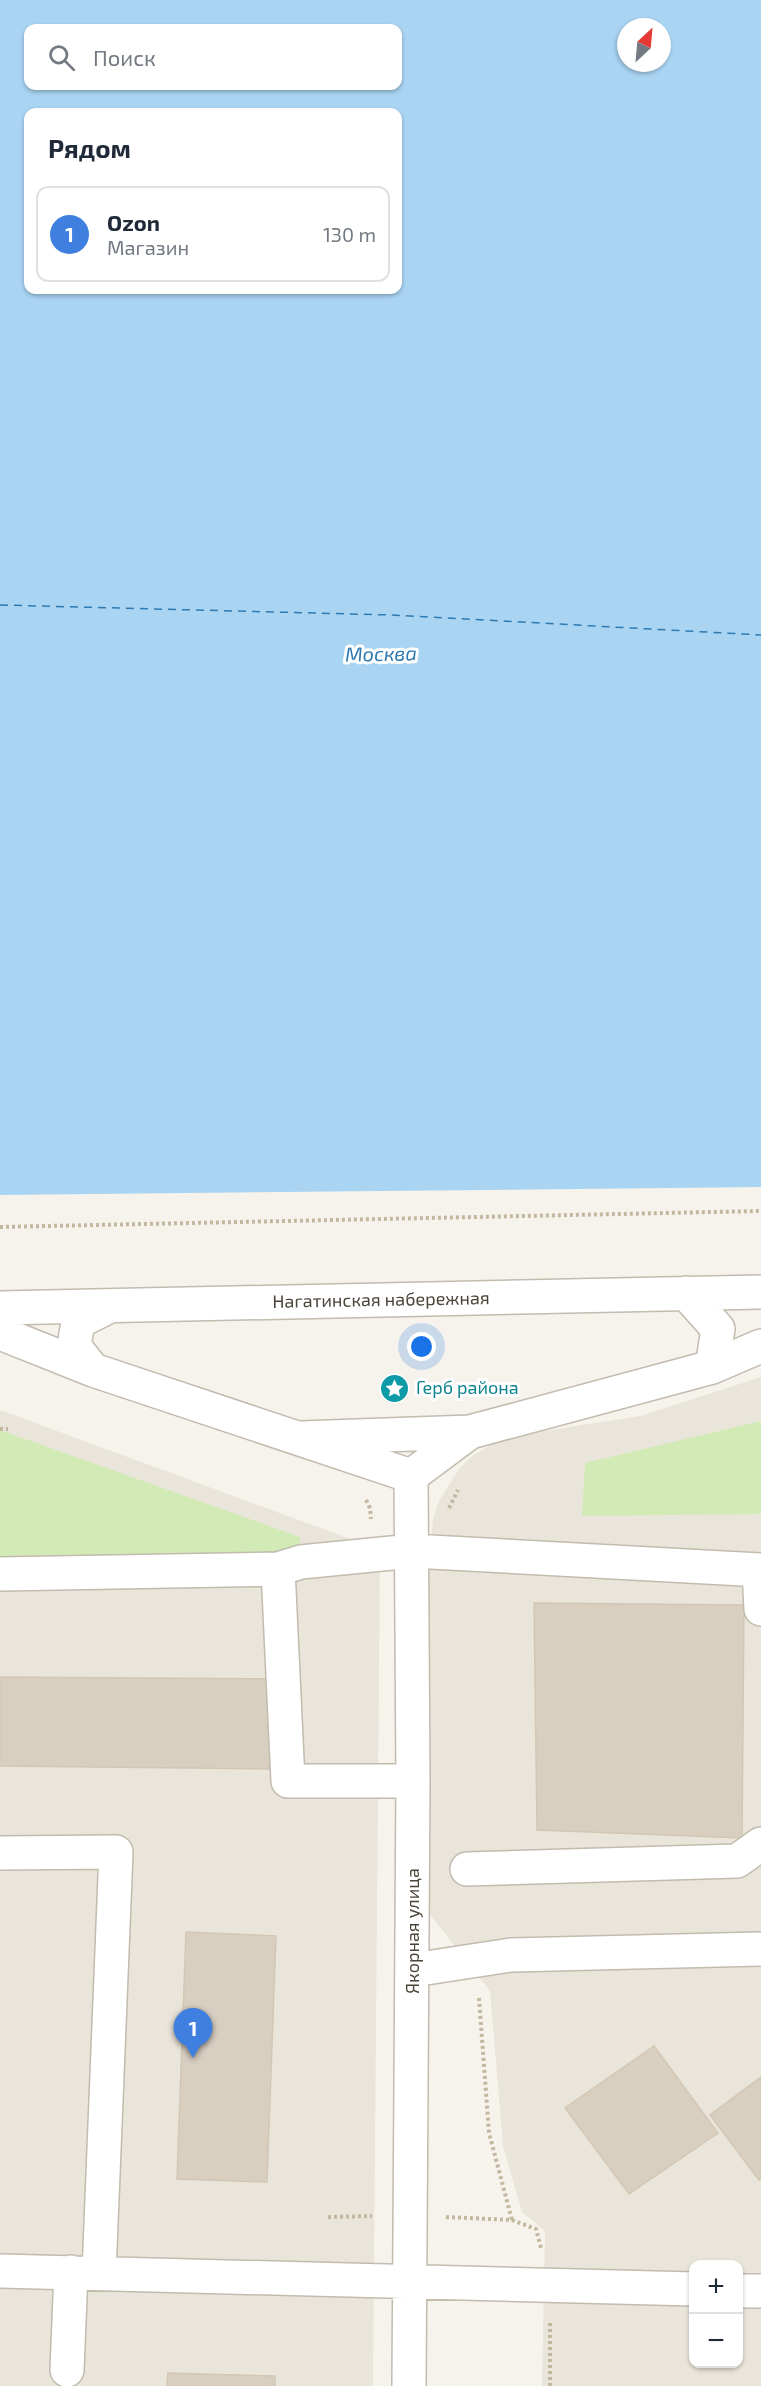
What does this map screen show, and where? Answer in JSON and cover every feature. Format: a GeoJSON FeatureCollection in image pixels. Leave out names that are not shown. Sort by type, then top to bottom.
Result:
{"type":"FeatureCollection","features":[{"type":"Feature","properties":{"kind":"street","name":"Нагатинская набережная"},"geometry":{"type":"LineString","coordinates":[[0,1308],[761,1292]]}},
{"type":"Feature","properties":{"kind":"street"},"geometry":{"type":"LineString","coordinates":[[686,1293],[718,1329],[712,1367]]}},
{"type":"Feature","properties":{"kind":"street"},"geometry":{"type":"LineString","coordinates":[[93,1370],[74,1346],[78,1322],[112,1306]]}},
{"type":"Feature","properties":{"kind":"street"},"geometry":{"type":"LineString","coordinates":[[0,1333],[93,1370],[411,1476],[470,1432]]}},
{"type":"Feature","properties":{"kind":"street"},"geometry":{"type":"LineString","coordinates":[[301,1438],[470,1432],[712,1367],[761,1346]]}},
{"type":"Feature","properties":{"kind":"street","name":"Якорная улица"},"geometry":{"type":"LineString","coordinates":[[410,2386],[413,1970],[411,1476]]}},
{"type":"Feature","properties":{"kind":"street"},"geometry":{"type":"LineString","coordinates":[[0,1574],[278,1569],[301,1562],[412,1551],[760,1570],[761,1609]]}},
{"type":"Feature","properties":{"kind":"street"},"geometry":{"type":"LineString","coordinates":[[278,1569],[288,1781],[413,1781]]}},
{"type":"Feature","properties":{"kind":"street"},"geometry":{"type":"LineString","coordinates":[[466,1869],[737,1861],[761,1844]]}},
{"type":"Feature","properties":{"kind":"street"},"geometry":{"type":"LineString","coordinates":[[0,1853],[116,1852],[85,2273],[67,2370]]}},
{"type":"Feature","properties":{"kind":"street"},"geometry":{"type":"LineString","coordinates":[[413,1970],[511,1955],[761,1949]]}},
{"type":"Feature","properties":{"kind":"street"},"geometry":{"type":"LineString","coordinates":[[0,2271],[689,2289]]}},
{"type":"Feature","properties":{"kind":"street"},"geometry":{"type":"LineString","coordinates":[[743,2290],[761,2291]]}},
{"type":"Feature","properties":{"kind":"path"},"geometry":{"type":"LineString","coordinates":[[0,1227],[761,1211]]}},
{"type":"Feature","properties":{"kind":"path"},"geometry":{"type":"LineString","coordinates":[[0,1429],[8,1429]]}},
{"type":"Feature","properties":{"kind":"path"},"geometry":{"type":"LineString","coordinates":[[476,1962],[489,2133],[512,2220]]}},
{"type":"Feature","properties":{"kind":"path"},"geometry":{"type":"LineString","coordinates":[[328,2217],[411,2215],[512,2220],[536,2229],[551,2285],[550,2386]]}},
{"type":"Feature","properties":{"kind":"shaded area"},"geometry":{"type":"Polygon","coordinates":[[[761,1377],[761,2386],[542,2386],[545,2231],[522,2212],[503,2146],[490,1991],[429,1913],[424,1602],[433,1519],[439,1501],[459,1469],[472,1456],[505,1437],[640,1416],[761,1377]]]}},
{"type":"Feature","properties":{"kind":"shaded area"},"geometry":{"type":"Polygon","coordinates":[[[0,1410],[380,1550],[373,2386],[0,2386],[0,1410]]]}},
{"type":"Feature","properties":{"kind":"green space"},"geometry":{"type":"Polygon","coordinates":[[[761,1421],[761,1514],[582,1516],[585,1463],[761,1421]]]}},
{"type":"Feature","properties":{"kind":"green space"},"geometry":{"type":"Polygon","coordinates":[[[0,1430],[300,1537],[300,1555],[0,1556],[0,1430]]]}},
{"type":"Feature","properties":{"kind":"water","name":"Москва"},"geometry":{"type":"Polygon","coordinates":[[[0,0],[761,0],[761,1187],[0,1195],[0,0]]]}},
{"type":"Feature","properties":{"kind":"building"},"geometry":{"type":"Polygon","coordinates":[[[534,1603],[744,1605],[742,1838],[537,1830],[534,1603]]]}},
{"type":"Feature","properties":{"kind":"building"},"geometry":{"type":"Polygon","coordinates":[[[0,1677],[275,1679],[269,1769],[0,1766],[0,1677]]]}},
{"type":"Feature","properties":{"kind":"building"},"geometry":{"type":"Polygon","coordinates":[[[186,1932],[276,1936],[267,2182],[177,2179],[186,1932]]]}},
{"type":"Feature","properties":{"kind":"building"},"geometry":{"type":"Polygon","coordinates":[[[654,2046],[718,2133],[629,2194],[565,2108],[654,2046]]]}},
{"type":"Feature","properties":{"kind":"building"},"geometry":{"type":"Polygon","coordinates":[[[761,2077],[761,2178],[759,2180],[710,2115],[761,2077]]]}},
{"type":"Feature","properties":{"kind":"building"},"geometry":{"type":"Polygon","coordinates":[[[168,2373],[275,2376],[275,2386],[167,2386],[168,2373]]]}},
{"type":"Feature","properties":{"kind":"ferry route"},"geometry":{"type":"LineString","coordinates":[[0,605],[391,615],[761,635]]}},
{"type":"Feature","properties":{"kind":"place","name":"Герб района"},"geometry":{"type":"Point","coordinates":[395,1388]}},
{"type":"Feature","properties":{"kind":"place","name":"Ozon"},"geometry":{"type":"Point","coordinates":[193,2058]}}]}
